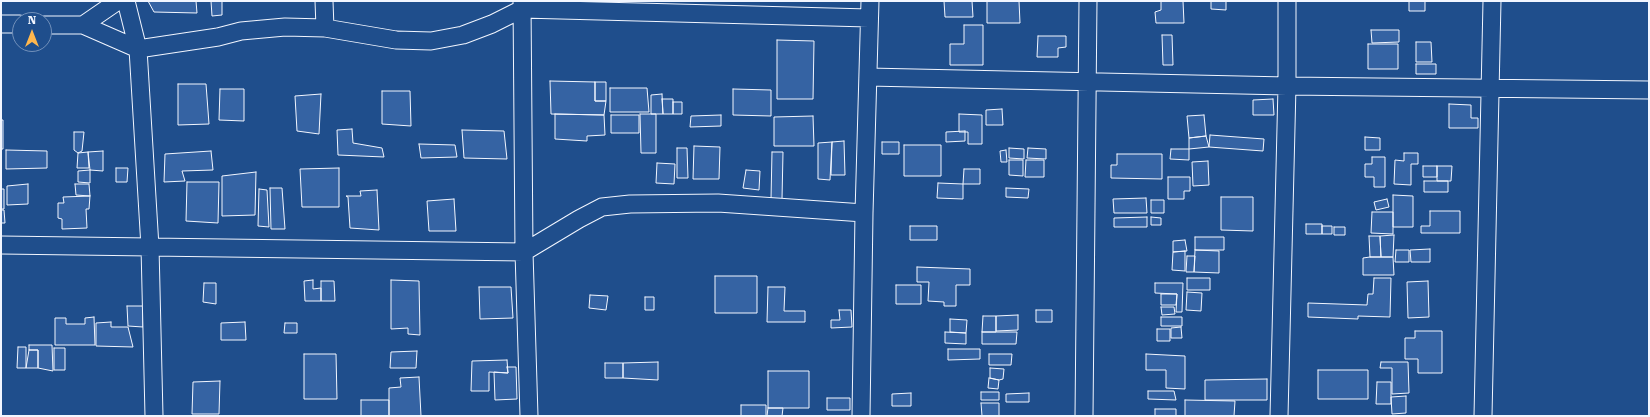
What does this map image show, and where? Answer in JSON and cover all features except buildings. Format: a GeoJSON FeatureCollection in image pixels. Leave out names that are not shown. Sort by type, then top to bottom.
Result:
{"type":"FeatureCollection","features":[{"type":"Feature","properties":{"kind":"street"},"geometry":{"type":"LineString","coordinates":[[83,25],[118,1]]}},
{"type":"Feature","properties":{"kind":"street"},"geometry":{"type":"LineString","coordinates":[[126,1],[138,49],[150,247],[154,416]]}},
{"type":"Feature","properties":{"kind":"street"},"geometry":{"type":"LineString","coordinates":[[324,1],[325,28]]}},
{"type":"Feature","properties":{"kind":"street"},"geometry":{"type":"LineString","coordinates":[[1084,416],[1086,81],[1088,1]]}},
{"type":"Feature","properties":{"kind":"street"},"geometry":{"type":"LineString","coordinates":[[1279,416],[1287,86],[1287,1]]}},
{"type":"Feature","properties":{"kind":"street"},"geometry":{"type":"LineString","coordinates":[[1484,416],[1489,87],[1492,1]]}},
{"type":"Feature","properties":{"kind":"street"},"geometry":{"type":"LineString","coordinates":[[52,25],[83,25],[138,49],[218,37],[241,31],[285,27],[325,28],[396,40],[431,41],[463,35],[492,24],[522,5],[870,9],[864,213],[861,416]]}},
{"type":"Feature","properties":{"kind":"street"},"geometry":{"type":"LineString","coordinates":[[522,5],[524,252],[529,416]]}},
{"type":"Feature","properties":{"kind":"street"},"geometry":{"type":"LineString","coordinates":[[1,24],[12,24]]}},
{"type":"Feature","properties":{"kind":"street"},"geometry":{"type":"LineString","coordinates":[[868,77],[1287,86],[1489,87],[1649,90]]}},
{"type":"Feature","properties":{"kind":"street"},"geometry":{"type":"LineString","coordinates":[[1,245],[524,252],[602,207],[623,205],[718,204],[864,213]]}}]}
